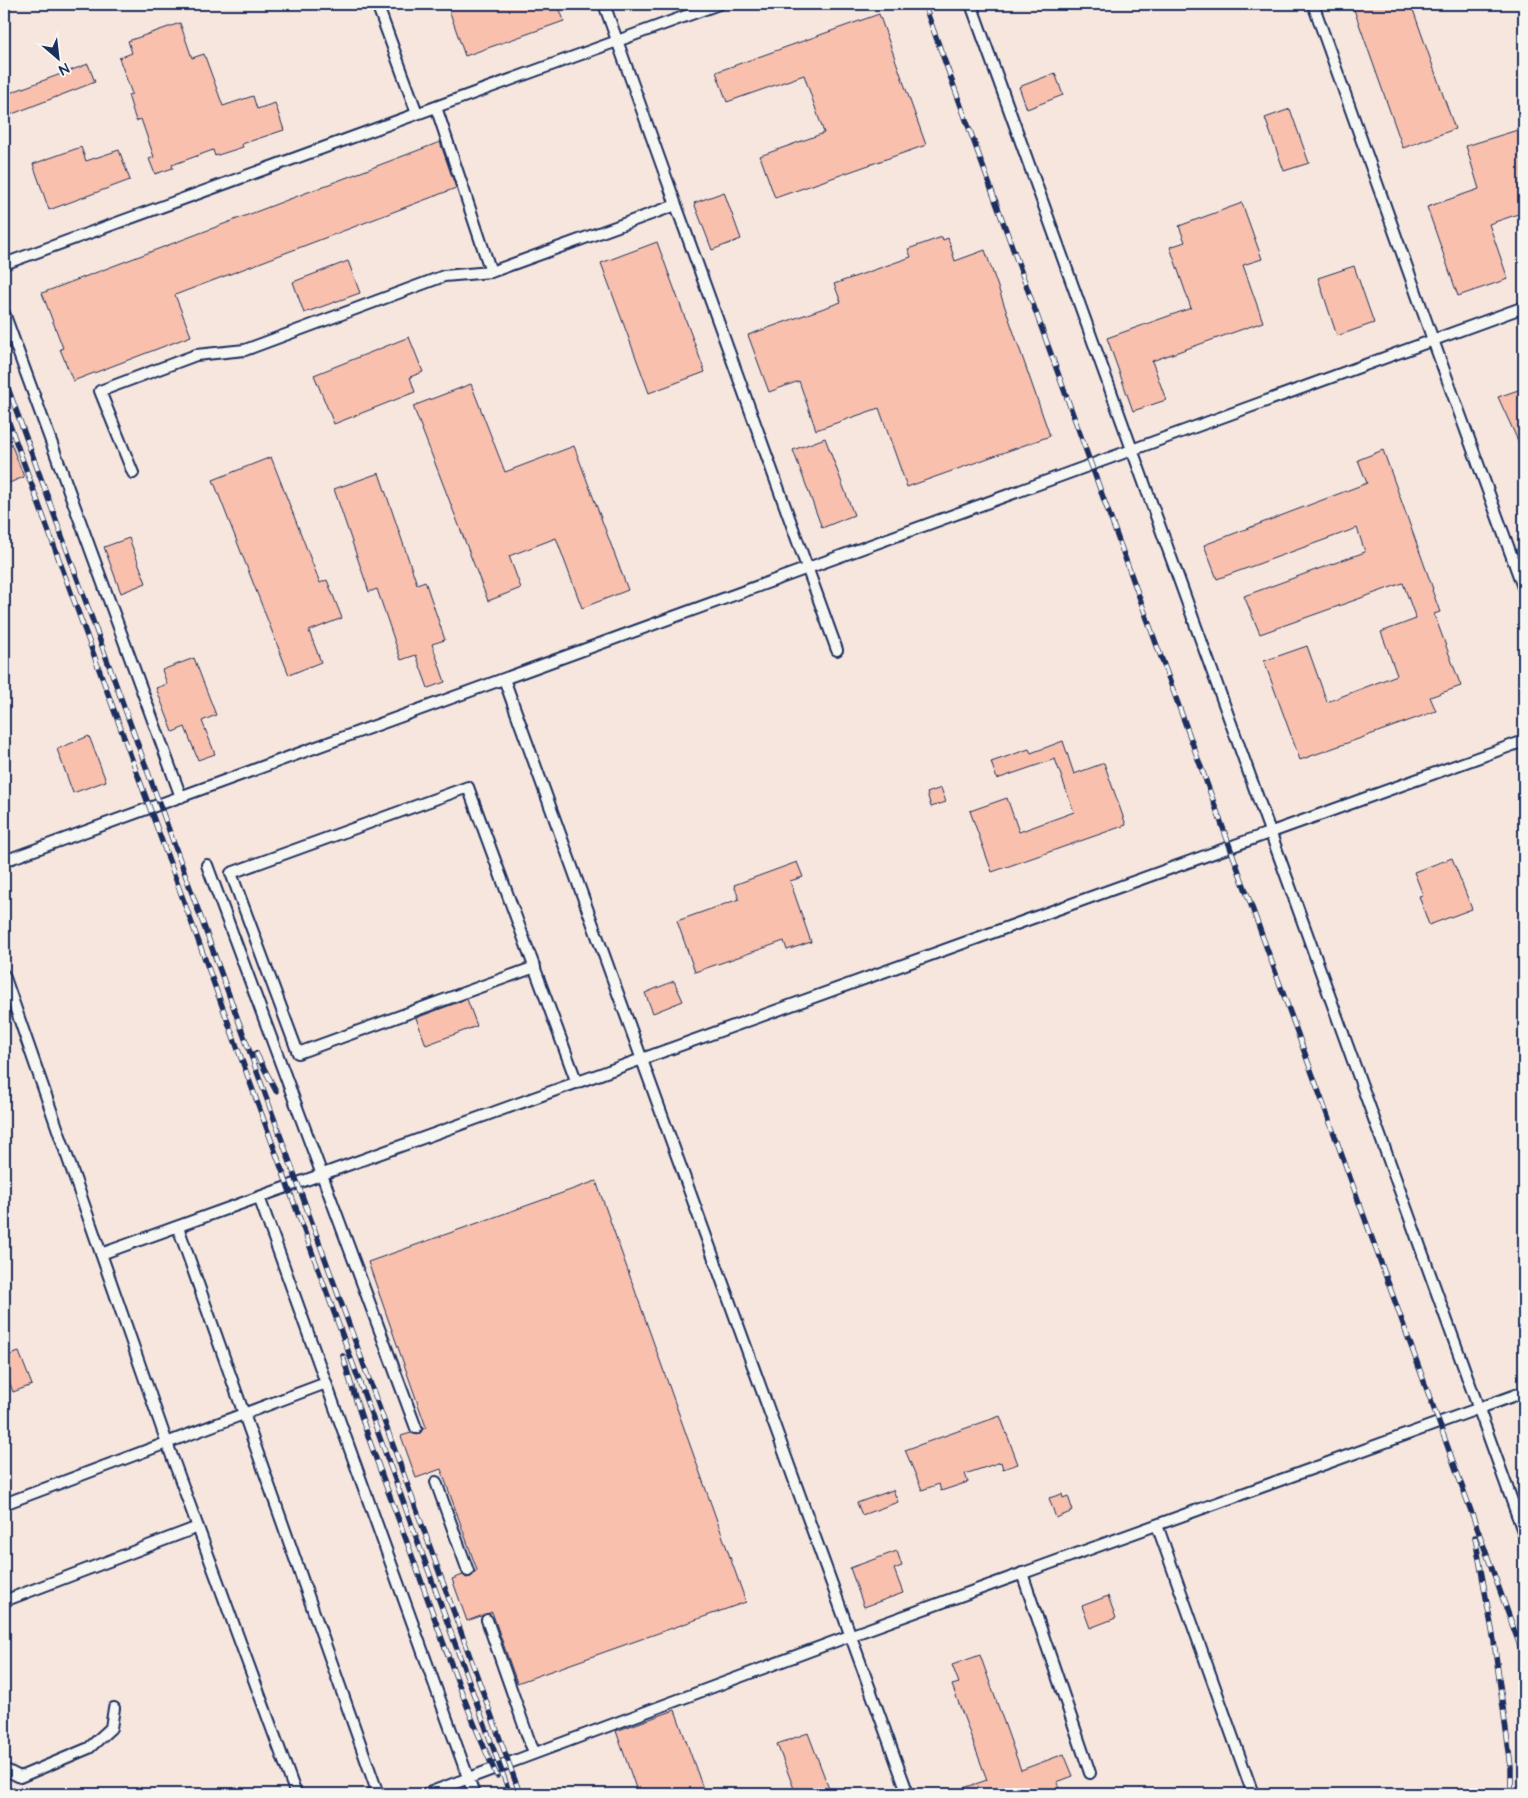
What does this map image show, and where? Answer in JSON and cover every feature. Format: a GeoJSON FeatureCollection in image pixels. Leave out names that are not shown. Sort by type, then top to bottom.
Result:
{"type":"FeatureCollection","features":[{"type":"Feature","properties":{"kind":"lane"},"geometry":{"type":"LineString","coordinates":[[377,4],[417,113]]}},
{"type":"Feature","properties":{"kind":"lane"},"geometry":{"type":"LineString","coordinates":[[604,4],[837,650]]}},
{"type":"Feature","properties":{"kind":"lane"},"geometry":{"type":"LineString","coordinates":[[4,264],[719,4]]}},
{"type":"Feature","properties":{"kind":"lane"},"geometry":{"type":"LineString","coordinates":[[971,4],[1524,1534]]}},
{"type":"Feature","properties":{"kind":"lane"},"geometry":{"type":"LineString","coordinates":[[1313,4],[1524,590]]}},
{"type":"Feature","properties":{"kind":"lane"},"geometry":{"type":"LineString","coordinates":[[436,107],[491,272]]}},
{"type":"Feature","properties":{"kind":"lane"},"geometry":{"type":"LineString","coordinates":[[133,473],[100,390],[196,355],[244,350],[444,276],[491,272],[676,205]]}},
{"type":"Feature","properties":{"kind":"lane"},"geometry":{"type":"LineString","coordinates":[[4,862],[1524,307]]}},
{"type":"Feature","properties":{"kind":"lane"},"geometry":{"type":"LineString","coordinates":[[4,313],[181,797]]}},
{"type":"Feature","properties":{"kind":"lane"},"geometry":{"type":"LineString","coordinates":[[504,679],[852,1635],[908,1794]]}},
{"type":"Feature","properties":{"kind":"lane"},"geometry":{"type":"LineString","coordinates":[[101,1254],[1524,741]]}},
{"type":"Feature","properties":{"kind":"lane"},"geometry":{"type":"LineString","coordinates":[[535,967],[298,1053],[231,873],[468,787],[535,967],[577,1083]]}},
{"type":"Feature","properties":{"kind":"lane"},"geometry":{"type":"LineString","coordinates":[[207,865],[416,1428]]}},
{"type":"Feature","properties":{"kind":"lane"},"geometry":{"type":"LineString","coordinates":[[4,975],[167,1443],[296,1794]]}},
{"type":"Feature","properties":{"kind":"lane"},"geometry":{"type":"LineString","coordinates":[[259,1197],[474,1794]]}},
{"type":"Feature","properties":{"kind":"lane"},"geometry":{"type":"LineString","coordinates":[[178,1227],[378,1794]]}},
{"type":"Feature","properties":{"kind":"lane"},"geometry":{"type":"LineString","coordinates":[[4,1504],[326,1383]]}},
{"type":"Feature","properties":{"kind":"lane"},"geometry":{"type":"LineString","coordinates":[[426,1794],[852,1635],[1524,1392]]}},
{"type":"Feature","properties":{"kind":"lane"},"geometry":{"type":"LineString","coordinates":[[436,1482],[468,1571]]}},
{"type":"Feature","properties":{"kind":"lane"},"geometry":{"type":"LineString","coordinates":[[1157,1525],[1253,1794]]}},
{"type":"Feature","properties":{"kind":"lane"},"geometry":{"type":"LineString","coordinates":[[4,1602],[198,1527]]}},
{"type":"Feature","properties":{"kind":"lane"},"geometry":{"type":"LineString","coordinates":[[1022,1574],[1090,1774]]}},
{"type":"Feature","properties":{"kind":"lane"},"geometry":{"type":"LineString","coordinates":[[487,1620],[530,1743],[536,1753]]}},
{"type":"Feature","properties":{"kind":"lane"},"geometry":{"type":"LineString","coordinates":[[4,1769],[20,1777],[89,1748],[111,1728],[114,1708]]}},
{"type":"Feature","properties":{"kind":"shaded area"},"geometry":{"type":"Polygon","coordinates":[[[4,4],[1524,4],[1524,1794],[4,1794],[4,4]]]}},
{"type":"Feature","properties":{"kind":"building"},"geometry":{"type":"Polygon","coordinates":[[[457,4],[558,4],[564,21],[465,56],[448,7],[457,4]]]}},
{"type":"Feature","properties":{"kind":"building"},"geometry":{"type":"Polygon","coordinates":[[[1352,4],[1411,4],[1455,129],[1403,148],[1352,4]]]}},
{"type":"Feature","properties":{"kind":"building"},"geometry":{"type":"Polygon","coordinates":[[[879,14],[926,145],[775,198],[760,156],[824,133],[804,75],[727,102],[716,72],[879,14]]]}},
{"type":"Feature","properties":{"kind":"building"},"geometry":{"type":"Polygon","coordinates":[[[180,23],[192,58],[204,54],[223,106],[253,96],[257,109],[275,103],[284,130],[242,144],[243,147],[215,156],[213,150],[172,165],[173,168],[155,174],[149,159],[154,157],[141,119],[136,121],[128,95],[132,94],[119,58],[132,53],[128,41],[180,23]]]}},
{"type":"Feature","properties":{"kind":"building"},"geometry":{"type":"Polygon","coordinates":[[[88,64],[95,82],[7,116],[4,108],[4,95],[88,64]]]}},
{"type":"Feature","properties":{"kind":"building"},"geometry":{"type":"Polygon","coordinates":[[[1055,73],[1063,95],[1027,109],[1019,87],[1055,73]]]}},
{"type":"Feature","properties":{"kind":"building"},"geometry":{"type":"Polygon","coordinates":[[[1290,109],[1309,163],[1284,171],[1265,118],[1290,109]]]}},
{"type":"Feature","properties":{"kind":"building"},"geometry":{"type":"Polygon","coordinates":[[[1524,128],[1524,212],[1489,224],[1508,279],[1458,296],[1427,207],[1479,189],[1466,146],[1524,128]]]}},
{"type":"Feature","properties":{"kind":"building"},"geometry":{"type":"Polygon","coordinates":[[[440,142],[456,188],[175,295],[191,336],[73,381],[60,349],[63,348],[42,293],[440,142]]]}},
{"type":"Feature","properties":{"kind":"building"},"geometry":{"type":"Polygon","coordinates":[[[81,147],[86,161],[119,150],[130,180],[49,210],[33,164],[81,147]]]}},
{"type":"Feature","properties":{"kind":"building"},"geometry":{"type":"Polygon","coordinates":[[[724,192],[741,239],[712,250],[694,203],[724,192]]]}},
{"type":"Feature","properties":{"kind":"building"},"geometry":{"type":"Polygon","coordinates":[[[1242,203],[1262,259],[1243,265],[1263,322],[1152,361],[1166,400],[1133,411],[1107,338],[1191,308],[1170,247],[1185,242],[1179,226],[1242,203]]]}},
{"type":"Feature","properties":{"kind":"building"},"geometry":{"type":"Polygon","coordinates":[[[942,237],[943,240],[948,238],[955,261],[985,250],[1050,436],[907,487],[879,408],[816,430],[799,381],[769,392],[748,335],[841,302],[834,284],[911,257],[908,249],[942,237]]]}},
{"type":"Feature","properties":{"kind":"building"},"geometry":{"type":"Polygon","coordinates":[[[657,242],[705,372],[649,393],[601,263],[657,242]]]}},
{"type":"Feature","properties":{"kind":"building"},"geometry":{"type":"Polygon","coordinates":[[[348,261],[360,293],[304,313],[293,282],[348,261]]]}},
{"type":"Feature","properties":{"kind":"building"},"geometry":{"type":"Polygon","coordinates":[[[1354,266],[1374,323],[1337,336],[1318,278],[1354,266]]]}},
{"type":"Feature","properties":{"kind":"building"},"geometry":{"type":"Polygon","coordinates":[[[409,337],[423,372],[410,377],[415,392],[334,424],[314,375],[409,337]]]}},
{"type":"Feature","properties":{"kind":"building"},"geometry":{"type":"Polygon","coordinates":[[[471,384],[505,472],[574,446],[628,590],[582,608],[556,538],[509,556],[521,588],[488,601],[413,406],[471,384]]]}},
{"type":"Feature","properties":{"kind":"building"},"geometry":{"type":"Polygon","coordinates":[[[1524,388],[1524,454],[1498,397],[1524,388]]]}},
{"type":"Feature","properties":{"kind":"building"},"geometry":{"type":"Polygon","coordinates":[[[4,428],[24,477],[4,485],[4,428]]]}},
{"type":"Feature","properties":{"kind":"building"},"geometry":{"type":"Polygon","coordinates":[[[825,438],[854,515],[822,528],[793,450],[825,438]]]}},
{"type":"Feature","properties":{"kind":"building"},"geometry":{"type":"Polygon","coordinates":[[[1383,450],[1433,589],[1440,612],[1434,614],[1461,686],[1430,697],[1436,711],[1300,760],[1264,661],[1307,646],[1327,702],[1397,675],[1381,632],[1416,619],[1403,583],[1260,634],[1244,596],[1365,552],[1357,528],[1217,579],[1204,545],[1367,483],[1358,460],[1383,450]]]}},
{"type":"Feature","properties":{"kind":"building"},"geometry":{"type":"Polygon","coordinates":[[[271,457],[320,583],[327,580],[342,618],[309,631],[321,662],[289,675],[213,480],[271,457]]]}},
{"type":"Feature","properties":{"kind":"building"},"geometry":{"type":"Polygon","coordinates":[[[379,473],[417,584],[425,581],[445,640],[432,644],[445,682],[428,688],[416,655],[401,660],[377,589],[369,592],[334,489],[379,473]]]}},
{"type":"Feature","properties":{"kind":"building"},"geometry":{"type":"Polygon","coordinates":[[[129,538],[146,583],[121,593],[104,547],[129,538]]]}},
{"type":"Feature","properties":{"kind":"building"},"geometry":{"type":"Polygon","coordinates":[[[194,658],[216,715],[202,721],[215,754],[198,760],[185,727],[173,732],[156,688],[167,684],[162,670],[194,658]]]}},
{"type":"Feature","properties":{"kind":"building"},"geometry":{"type":"Polygon","coordinates":[[[89,736],[106,781],[73,793],[57,749],[89,736]]]}},
{"type":"Feature","properties":{"kind":"building"},"geometry":{"type":"Polygon","coordinates":[[[1063,741],[1074,774],[1104,763],[1126,825],[992,872],[970,811],[1007,798],[1019,832],[1074,812],[1055,759],[997,779],[991,762],[1029,749],[1031,753],[1063,741]]]}},
{"type":"Feature","properties":{"kind":"building"},"geometry":{"type":"Polygon","coordinates":[[[941,788],[946,802],[931,807],[927,793],[941,788]]]}},
{"type":"Feature","properties":{"kind":"building"},"geometry":{"type":"Polygon","coordinates":[[[1452,858],[1472,909],[1429,925],[1419,896],[1423,895],[1414,872],[1452,858]]]}},
{"type":"Feature","properties":{"kind":"building"},"geometry":{"type":"Polygon","coordinates":[[[797,862],[803,877],[790,881],[811,942],[787,950],[784,941],[695,972],[677,921],[739,899],[734,885],[797,862]]]}},
{"type":"Feature","properties":{"kind":"building"},"geometry":{"type":"Polygon","coordinates":[[[674,981],[683,1001],[653,1013],[645,993],[674,981]]]}},
{"type":"Feature","properties":{"kind":"building"},"geometry":{"type":"Polygon","coordinates":[[[467,999],[477,1026],[426,1045],[416,1018],[467,999]]]}},
{"type":"Feature","properties":{"kind":"building"},"geometry":{"type":"Polygon","coordinates":[[[596,1181],[746,1602],[517,1683],[492,1612],[467,1621],[452,1579],[463,1575],[466,1578],[471,1577],[477,1570],[441,1469],[416,1478],[401,1436],[411,1433],[418,1435],[426,1427],[368,1262],[596,1181]]]}},
{"type":"Feature","properties":{"kind":"building"},"geometry":{"type":"Polygon","coordinates":[[[19,1352],[32,1385],[13,1392],[4,1367],[4,1357],[19,1352]]]}},
{"type":"Feature","properties":{"kind":"building"},"geometry":{"type":"Polygon","coordinates":[[[1000,1416],[1018,1464],[1003,1469],[1001,1462],[965,1474],[968,1482],[941,1491],[939,1484],[922,1490],[905,1450],[1000,1416]]]}},
{"type":"Feature","properties":{"kind":"building"},"geometry":{"type":"Polygon","coordinates":[[[893,1490],[898,1502],[862,1515],[857,1503],[893,1490]]]}},
{"type":"Feature","properties":{"kind":"building"},"geometry":{"type":"Polygon","coordinates":[[[1062,1494],[1063,1498],[1068,1496],[1073,1511],[1056,1518],[1049,1498],[1062,1494]]]}},
{"type":"Feature","properties":{"kind":"building"},"geometry":{"type":"Polygon","coordinates":[[[897,1551],[902,1566],[894,1569],[903,1593],[864,1607],[850,1568],[897,1551]]]}},
{"type":"Feature","properties":{"kind":"building"},"geometry":{"type":"Polygon","coordinates":[[[1108,1596],[1116,1618],[1090,1628],[1082,1606],[1108,1596]]]}},
{"type":"Feature","properties":{"kind":"building"},"geometry":{"type":"Polygon","coordinates":[[[980,1655],[1021,1770],[1064,1754],[1073,1776],[1057,1782],[1061,1794],[953,1794],[952,1792],[987,1780],[952,1685],[959,1683],[952,1665],[980,1655]]]}},
{"type":"Feature","properties":{"kind":"building"},"geometry":{"type":"Polygon","coordinates":[[[675,1710],[705,1794],[638,1794],[616,1731],[675,1710]]]}},
{"type":"Feature","properties":{"kind":"building"},"geometry":{"type":"Polygon","coordinates":[[[808,1733],[831,1794],[796,1794],[777,1744],[808,1733]]]}},
{"type":"Feature","properties":{"kind":"railway"},"geometry":{"type":"LineString","coordinates":[[924,4],[1524,1657]]}},
{"type":"Feature","properties":{"kind":"railway"},"geometry":{"type":"LineString","coordinates":[[4,377],[520,1794]]}},
{"type":"Feature","properties":{"kind":"railway"},"geometry":{"type":"LineString","coordinates":[[4,409],[510,1794]]}},
{"type":"Feature","properties":{"kind":"railway"},"geometry":{"type":"LineString","coordinates":[[256,1053],[276,1091]]}},
{"type":"Feature","properties":{"kind":"railway"},"geometry":{"type":"LineString","coordinates":[[343,1356],[368,1435],[454,1671],[474,1724],[497,1776]]}},
{"type":"Feature","properties":{"kind":"railway"},"geometry":{"type":"LineString","coordinates":[[1475,1537],[1494,1641],[1511,1767],[1511,1794]]}}]}
